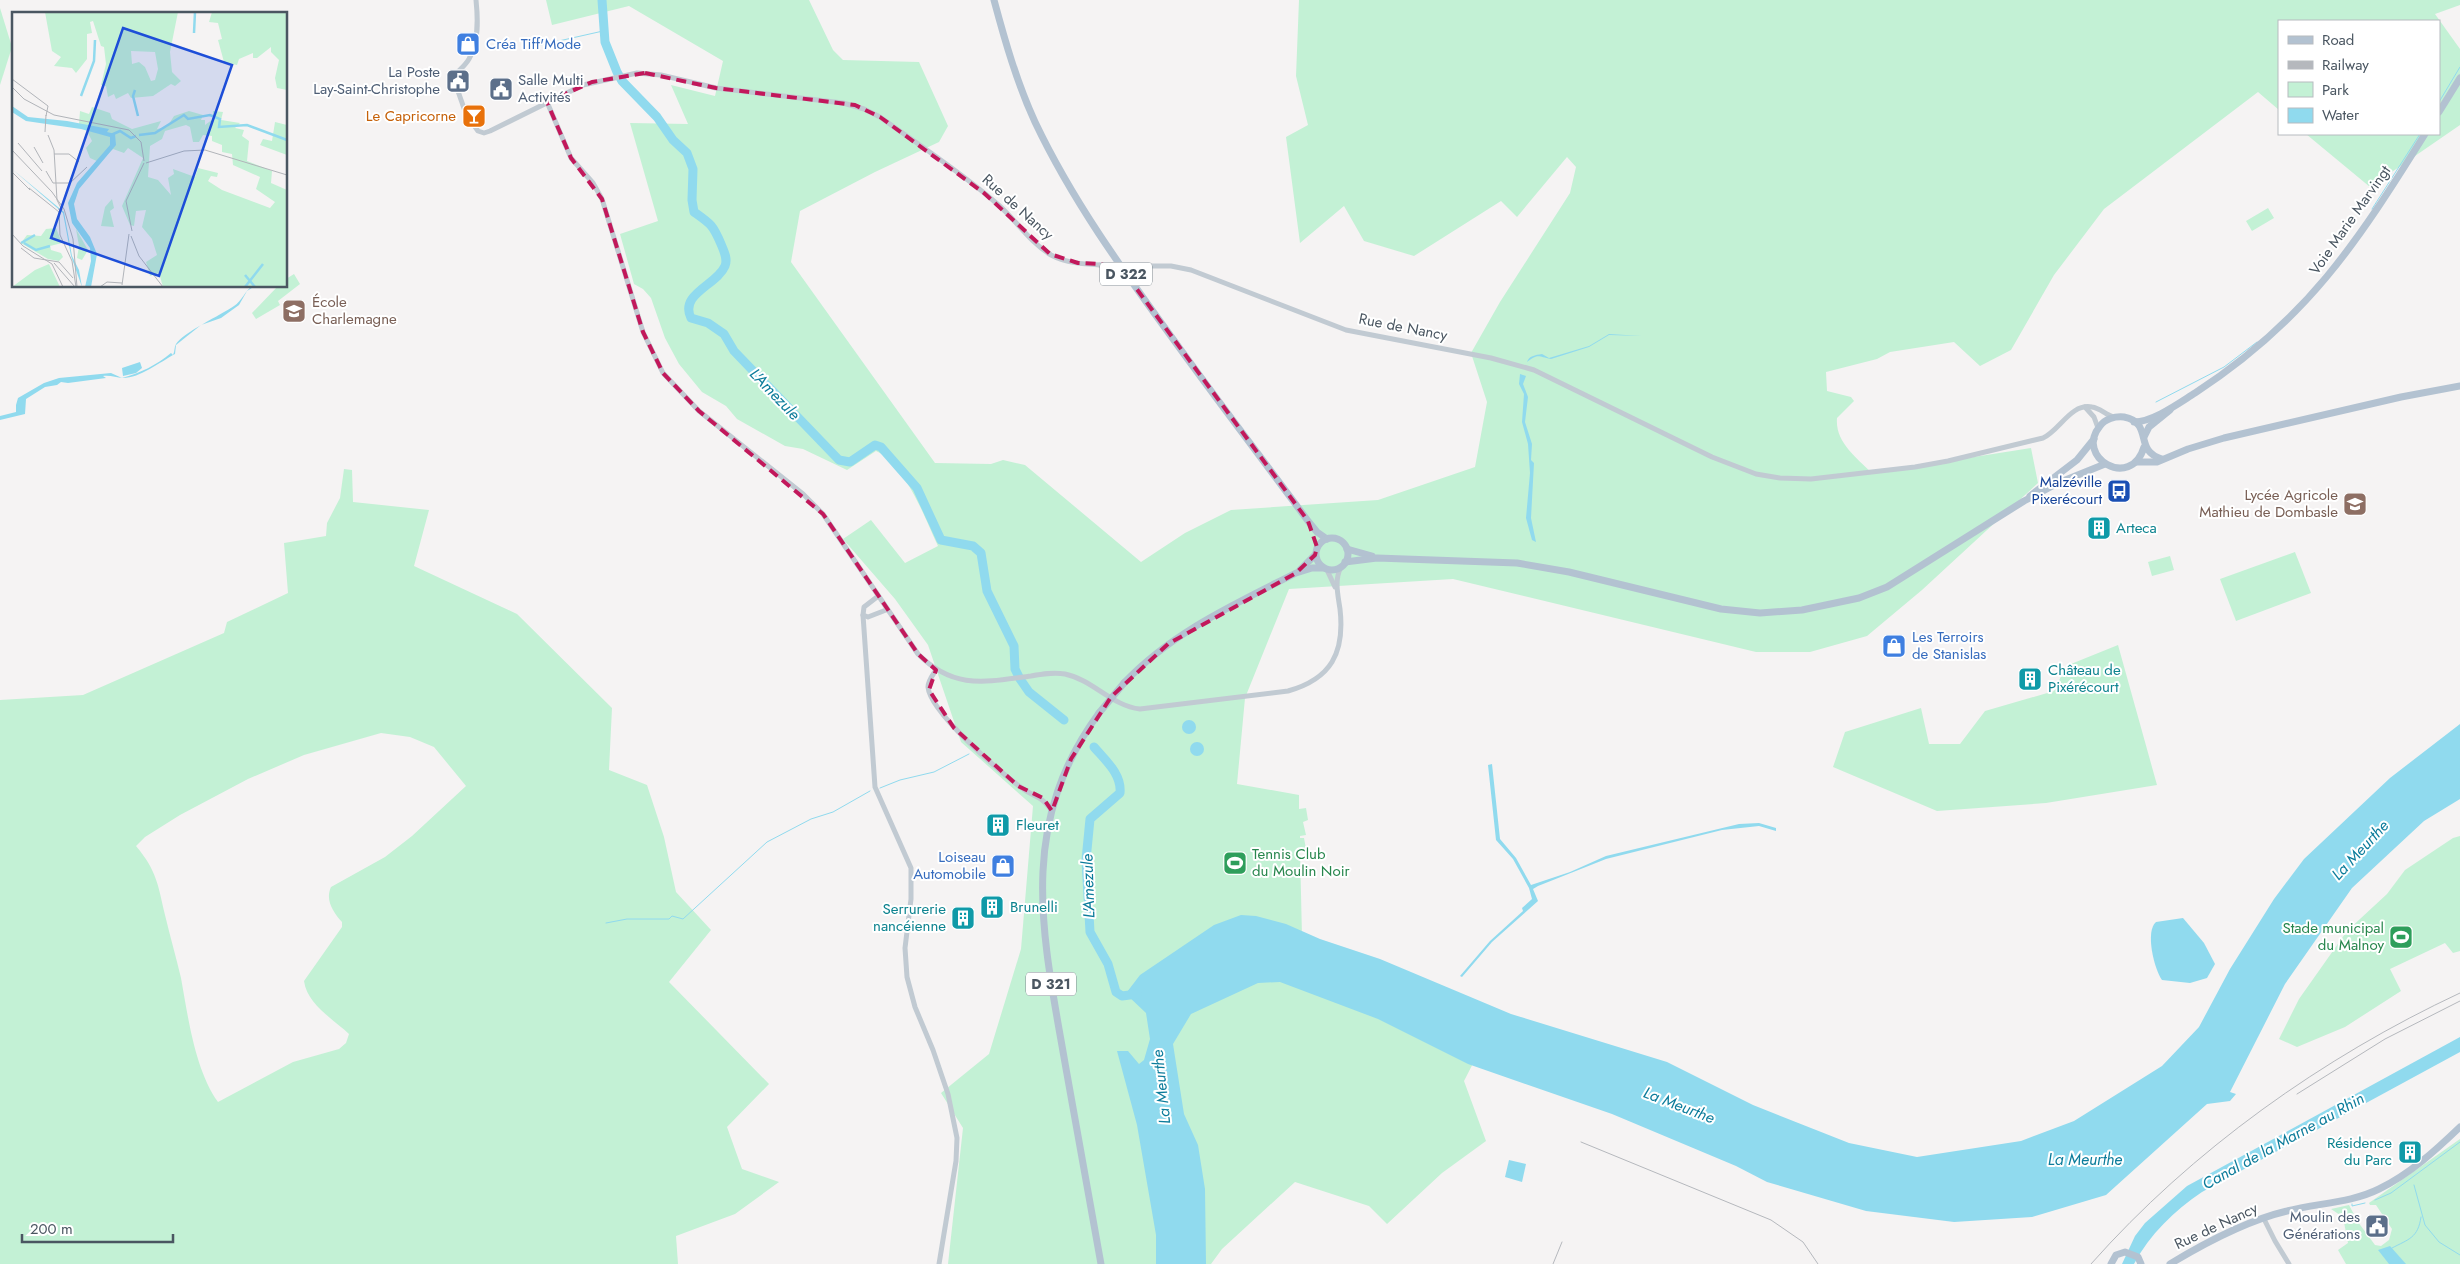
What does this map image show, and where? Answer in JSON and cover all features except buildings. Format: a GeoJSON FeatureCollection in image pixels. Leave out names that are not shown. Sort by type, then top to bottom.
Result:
{"type":"FeatureCollection","features":[{"type":"Feature","properties":{"kind":"main road","name":"D 322"},"geometry":{"type":"LineString","coordinates":[[994,0],[1007,49],[1034,121],[1070,189],[1112,256],[1308,521],[1327,539]]}},
{"type":"Feature","properties":{"kind":"main road"},"geometry":{"type":"LineString","coordinates":[[2440,110],[2460,78]]}},
{"type":"Feature","properties":{"kind":"main road","name":"Voie Marie Marvingt"},"geometry":{"type":"LineString","coordinates":[[2134,422],[2146,421],[2172,408],[2227,372],[2259,347],[2315,293],[2363,232],[2424,135]]}},
{"type":"Feature","properties":{"kind":"main road"},"geometry":{"type":"LineString","coordinates":[[2094,438],[2097,455],[2105,464],[2121,468],[2136,462],[2154,463],[2230,436],[2401,397],[2460,386]]}},
{"type":"Feature","properties":{"kind":"main road","name":"Voie Marie Marvingt"},"geometry":{"type":"LineString","coordinates":[[2144,437],[2150,427],[2172,408]]}},
{"type":"Feature","properties":{"kind":"main road"},"geometry":{"type":"LineString","coordinates":[[2024,501],[2077,460],[2094,438],[2098,428],[2115,417],[2134,422],[2144,437],[2144,447],[2136,462]]}},
{"type":"Feature","properties":{"kind":"main road"},"geometry":{"type":"LineString","coordinates":[[2144,447],[2150,454],[2162,459]]}},
{"type":"Feature","properties":{"kind":"main road"},"geometry":{"type":"LineString","coordinates":[[1377,558],[1347,549],[1338,539],[1327,539],[1316,551],[1318,562],[1325,569],[1377,558],[1517,563],[1569,572],[1721,609],[1760,613],[1802,610],[1859,598],[1887,587],[2024,501],[2058,483],[2105,464]]}},
{"type":"Feature","properties":{"kind":"main road","name":"D 322"},"geometry":{"type":"LineString","coordinates":[[1308,521],[1315,534],[1316,551]]}},
{"type":"Feature","properties":{"kind":"main road"},"geometry":{"type":"LineString","coordinates":[[1343,565],[1347,549]]}},
{"type":"Feature","properties":{"kind":"main road","name":"D 321"},"geometry":{"type":"LineString","coordinates":[[1296,573],[1316,551]]}},
{"type":"Feature","properties":{"kind":"main road","name":"D 321"},"geometry":{"type":"LineString","coordinates":[[1101,1264],[1047,959],[1042,885],[1043,859],[1052,811],[1071,759],[1099,713],[1124,683],[1168,644],[1201,622],[1296,573],[1312,568],[1325,569]]}},
{"type":"Feature","properties":{"kind":"main road","name":"Rue de Nancy"},"geometry":{"type":"LineString","coordinates":[[2170,1264],[2191,1252],[2264,1218],[2284,1211],[2357,1197],[2379,1190],[2418,1164],[2460,1127]]}},
{"type":"Feature","properties":{"kind":"main road"},"geometry":{"type":"LineString","coordinates":[[2112,1262],[2125,1252],[2138,1257],[2141,1264]]}},
{"type":"Feature","properties":{"kind":"street","name":"Rue de Nancy"},"geometry":{"type":"LineString","coordinates":[[476,0],[478,18],[470,58],[453,77],[471,124],[478,132],[484,133],[582,85],[629,75],[652,74],[716,88],[844,103],[864,109],[880,117],[1006,210],[1033,241],[1050,254],[1069,262],[1100,265],[1171,266],[1191,270],[1346,330],[1409,341],[1524,367],[1566,384],[1730,466],[1756,474],[1792,479],[1820,478],[1948,461],[2043,438],[2054,432],[2073,412],[2085,408]]}},
{"type":"Feature","properties":{"kind":"street"},"geometry":{"type":"LineString","coordinates":[[547,102],[568,152],[593,183],[602,199],[643,332],[653,356],[663,373],[699,411],[815,505],[828,521],[877,597],[918,654],[936,670],[963,681],[1062,673],[1078,678],[1128,707],[1140,709],[1288,691],[1314,681],[1332,663],[1340,642],[1342,630],[1336,576],[1343,565]]}},
{"type":"Feature","properties":{"kind":"street"},"geometry":{"type":"LineString","coordinates":[[2085,408],[2092,407],[2115,417]]}},
{"type":"Feature","properties":{"kind":"street"},"geometry":{"type":"LineString","coordinates":[[2085,408],[2094,417],[2098,428]]}},
{"type":"Feature","properties":{"kind":"street"},"geometry":{"type":"LineString","coordinates":[[1325,569],[1332,577],[1339,599]]}},
{"type":"Feature","properties":{"kind":"street"},"geometry":{"type":"LineString","coordinates":[[877,597],[864,607],[863,615],[875,787],[911,868],[911,889],[905,948],[908,977],[915,1007],[933,1050],[948,1094],[958,1138],[940,1264]]}},
{"type":"Feature","properties":{"kind":"street"},"geometry":{"type":"LineString","coordinates":[[863,615],[868,616],[886,610]]}},
{"type":"Feature","properties":{"kind":"street"},"geometry":{"type":"LineString","coordinates":[[936,670],[928,685],[938,709],[954,728],[1018,786],[1043,798],[1052,811]]}},
{"type":"Feature","properties":{"kind":"street"},"geometry":{"type":"LineString","coordinates":[[2264,1218],[2274,1241],[2289,1264]]}},
{"type":"Feature","properties":{"kind":"highlighted area"},"geometry":{"type":"Polygon","coordinates":[[[645,73],[716,88],[855,105],[880,117],[984,193],[1050,254],[1078,263],[1119,265],[1308,521],[1317,547],[1315,555],[1296,573],[1168,644],[1111,697],[1071,759],[1052,811],[1043,798],[1018,786],[954,728],[929,690],[936,670],[918,654],[823,514],[699,411],[663,373],[643,332],[602,199],[571,158],[547,102],[592,82],[645,73]]]}},
{"type":"Feature","properties":{"kind":"green space"},"geometry":{"type":"Polygon","coordinates":[[[546,0],[809,0],[833,50],[843,60],[919,62],[948,126],[939,142],[875,172],[800,211],[791,262],[935,463],[991,464],[1003,460],[1025,465],[1141,562],[1185,533],[1231,510],[1378,500],[1475,467],[1487,402],[1471,353],[1500,302],[1570,193],[1576,167],[1567,157],[1517,217],[1501,201],[1414,256],[1364,241],[1344,206],[1300,243],[1286,137],[1308,125],[1296,76],[1299,0],[2460,0],[2460,5],[2435,14],[2439,20],[2278,20],[2278,109],[2258,92],[2104,209],[2054,275],[2011,350],[1980,366],[1954,342],[1890,352],[1877,359],[1826,372],[1827,391],[1851,397],[1854,401],[1837,418],[1839,434],[1853,455],[1872,473],[2031,448],[2038,483],[1922,590],[1867,636],[1810,652],[1756,652],[1453,579],[1289,589],[1245,698],[1237,784],[1299,795],[1299,809],[1306,808],[1308,820],[1303,822],[1306,835],[1300,836],[1300,838],[1304,838],[1306,849],[1300,850],[1302,937],[1486,1038],[1464,1081],[1486,1141],[1442,1173],[1387,1224],[1369,1206],[1295,1182],[1222,1249],[1211,1264],[948,1264],[963,1128],[941,1093],[989,1054],[1021,949],[1033,806],[961,742],[928,645],[895,599],[843,539],[871,520],[905,563],[938,546],[913,493],[896,467],[876,451],[847,470],[803,449],[785,446],[737,419],[726,406],[702,392],[679,364],[665,338],[651,298],[643,289],[634,284],[620,234],[658,221],[630,123],[688,124],[671,85],[715,96],[723,61],[629,6],[552,25],[546,0]]]}},
{"type":"Feature","properties":{"kind":"green space"},"geometry":{"type":"Polygon","coordinates":[[[0,8],[12,47],[0,85],[0,8]]]}},
{"type":"Feature","properties":{"kind":"green space"},"geometry":{"type":"Polygon","coordinates":[[[2440,21],[2460,49],[2460,125],[2370,187],[2307,135],[2440,135],[2440,21]]]}},
{"type":"Feature","properties":{"kind":"green space"},"geometry":{"type":"Polygon","coordinates":[[[2268,208],[2274,218],[2252,231],[2246,221],[2268,208]]]}},
{"type":"Feature","properties":{"kind":"green space"},"geometry":{"type":"Polygon","coordinates":[[[294,274],[300,284],[278,301],[280,305],[256,319],[252,313],[276,288],[288,288],[288,278],[294,274]]]}},
{"type":"Feature","properties":{"kind":"green space"},"geometry":{"type":"Polygon","coordinates":[[[344,469],[352,470],[353,502],[429,510],[414,566],[517,614],[612,708],[609,770],[647,785],[664,837],[676,892],[711,930],[669,982],[769,1084],[727,1127],[742,1169],[779,1182],[735,1214],[676,1236],[678,1264],[0,1264],[0,700],[83,695],[224,633],[227,622],[288,593],[284,543],[326,536],[327,523],[340,498],[344,469]],[[381,733],[304,755],[248,779],[180,815],[145,837],[136,846],[153,871],[156,879],[181,978],[193,1043],[203,1075],[218,1102],[293,1062],[339,1049],[346,1043],[349,1034],[315,1004],[306,989],[304,981],[342,927],[342,922],[329,901],[331,887],[385,857],[412,836],[466,786],[434,747],[410,737],[381,733]]]}},
{"type":"Feature","properties":{"kind":"green space"},"geometry":{"type":"Polygon","coordinates":[[[2295,552],[2311,593],[2236,621],[2220,579],[2295,552]]]}},
{"type":"Feature","properties":{"kind":"green space"},"geometry":{"type":"Polygon","coordinates":[[[2170,556],[2174,570],[2152,576],[2148,562],[2170,556]]]}},
{"type":"Feature","properties":{"kind":"green space"},"geometry":{"type":"Polygon","coordinates":[[[2118,645],[2157,785],[2046,803],[1937,811],[1833,767],[1845,732],[1921,708],[1929,744],[1960,744],[1985,711],[2054,691],[2066,666],[2118,645]]]}},
{"type":"Feature","properties":{"kind":"green space","name":"Stade municipal du Malnoy"},"geometry":{"type":"Polygon","coordinates":[[[2460,836],[2460,951],[2453,953],[2445,943],[2390,969],[2401,991],[2345,1027],[2297,1047],[2279,1039],[2299,999],[2347,931],[2387,894],[2405,870],[2453,838],[2460,836]]]}},
{"type":"Feature","properties":{"kind":"green space"},"geometry":{"type":"Polygon","coordinates":[[[2460,1139],[2460,1264],[2346,1264],[2338,1250],[2348,1243],[2343,1217],[2331,1209],[2349,1205],[2358,1222],[2375,1245],[2381,1246],[2389,1240],[2392,1229],[2376,1205],[2370,1205],[2369,1203],[2460,1139]]]}},
{"type":"Feature","properties":{"kind":"water"},"geometry":{"type":"Polygon","coordinates":[[[247,291],[239,305],[221,318],[202,325],[234,306],[247,291]]]}},
{"type":"Feature","properties":{"kind":"water"},"geometry":{"type":"Polygon","coordinates":[[[200,326],[176,345],[175,354],[143,373],[122,378],[148,368],[171,353],[173,355],[175,345],[180,339],[200,326]]]}},
{"type":"Feature","properties":{"kind":"water"},"geometry":{"type":"Polygon","coordinates":[[[1609,334],[1642,336],[1609,335],[1589,347],[1551,359],[1534,357],[1527,362],[1529,358],[1535,355],[1542,354],[1549,358],[1589,346],[1609,334]]]}},
{"type":"Feature","properties":{"kind":"water"},"geometry":{"type":"Polygon","coordinates":[[[140,362],[142,368],[136,373],[123,376],[122,368],[140,362]]]}},
{"type":"Feature","properties":{"kind":"water"},"geometry":{"type":"Polygon","coordinates":[[[111,373],[122,378],[103,376],[106,378],[68,383],[61,382],[57,385],[45,387],[26,399],[25,414],[0,420],[0,416],[16,412],[18,398],[44,383],[59,378],[111,373]]]}},
{"type":"Feature","properties":{"kind":"water"},"geometry":{"type":"Polygon","coordinates":[[[1520,374],[1526,376],[1523,384],[1528,397],[1525,422],[1532,444],[1531,460],[1534,463],[1531,518],[1536,542],[1532,540],[1526,518],[1530,473],[1528,444],[1522,422],[1524,394],[1519,384],[1520,374]]]}},
{"type":"Feature","properties":{"kind":"water"},"geometry":{"type":"Polygon","coordinates":[[[1186,720],[1192,720],[1196,727],[1192,734],[1186,734],[1182,730],[1182,724],[1186,720]]]}},
{"type":"Feature","properties":{"kind":"water","name":"La Meurthe"},"geometry":{"type":"Polygon","coordinates":[[[2460,724],[2460,799],[2424,821],[2352,888],[2285,984],[2230,1092],[2236,1094],[2230,1101],[2207,1104],[2106,1195],[2032,1217],[1954,1222],[1866,1211],[1767,1182],[1736,1166],[1612,1114],[1468,1064],[1378,1019],[1280,982],[1258,983],[1191,1014],[1173,1044],[1184,1114],[1198,1145],[1205,1189],[1206,1264],[1156,1264],[1156,1235],[1137,1125],[1117,1051],[1128,1051],[1139,1064],[1144,1060],[1150,1039],[1146,1013],[1127,995],[1127,992],[1140,975],[1214,925],[1241,915],[1256,916],[1286,924],[1320,939],[1380,959],[1511,1014],[1667,1062],[1753,1105],[1849,1143],[1917,1157],[2021,1141],[2074,1121],[2162,1066],[2199,1027],[2230,969],[2274,899],[2304,859],[2390,778],[2460,724]]]}},
{"type":"Feature","properties":{"kind":"water"},"geometry":{"type":"Polygon","coordinates":[[[1194,742],[1200,742],[1204,749],[1200,756],[1194,756],[1190,752],[1190,746],[1194,742]]]}},
{"type":"Feature","properties":{"kind":"water"},"geometry":{"type":"Polygon","coordinates":[[[1492,764],[1500,839],[1516,858],[1531,885],[1570,872],[1606,856],[1739,824],[1759,823],[1776,828],[1776,831],[1759,826],[1722,830],[1606,859],[1538,886],[1533,889],[1538,901],[1492,942],[1462,977],[1460,976],[1490,941],[1523,911],[1522,908],[1532,899],[1529,888],[1513,859],[1496,840],[1488,765],[1492,764]]]}},
{"type":"Feature","properties":{"kind":"water"},"geometry":{"type":"Polygon","coordinates":[[[2183,918],[2204,943],[2215,964],[2207,978],[2190,983],[2162,980],[2156,968],[2152,950],[2151,933],[2153,927],[2156,922],[2183,918]]]}},
{"type":"Feature","properties":{"kind":"water","name":"Canal de la Marne au Rhin"},"geometry":{"type":"Polygon","coordinates":[[[2460,1037],[2460,1052],[2202,1192],[2182,1207],[2155,1233],[2134,1264],[2122,1264],[2135,1236],[2145,1223],[2187,1186],[2460,1037]]]}},
{"type":"Feature","properties":{"kind":"water"},"geometry":{"type":"Polygon","coordinates":[[[1509,1160],[1526,1164],[1522,1182],[1505,1177],[1509,1160]]]}},
{"type":"Feature","properties":{"kind":"water"},"geometry":{"type":"Polygon","coordinates":[[[2390,1246],[2406,1264],[2389,1264],[2378,1250],[2390,1246]]]}},
{"type":"Feature","properties":{"kind":"waterway","name":"L'Amezule"},"geometry":{"type":"LineString","coordinates":[[602,0],[605,42],[617,72],[622,81],[657,117],[673,140],[687,153],[693,169],[692,200],[694,212],[708,222],[718,238],[725,255],[726,263],[721,273],[694,296],[690,302],[691,318],[708,323],[724,334],[734,351],[839,460],[850,462],[875,445],[881,447],[917,488],[941,540],[973,546],[981,553],[987,591],[1014,646],[1015,669],[1029,692],[1064,720]]}},
{"type":"Feature","properties":{"kind":"waterway"},"geometry":{"type":"LineString","coordinates":[[541,45],[603,31]]}},
{"type":"Feature","properties":{"kind":"waterway"},"geometry":{"type":"LineString","coordinates":[[2440,100],[2460,67]]}},
{"type":"Feature","properties":{"kind":"waterway"},"geometry":{"type":"LineString","coordinates":[[2372,209],[2419,135]]}},
{"type":"Feature","properties":{"kind":"waterway"},"geometry":{"type":"LineString","coordinates":[[2156,402],[2224,367],[2257,342]]}},
{"type":"Feature","properties":{"kind":"waterway","name":"L'Amezule"},"geometry":{"type":"LineString","coordinates":[[1094,747],[1116,774],[1120,793],[1090,819],[1086,860],[1090,932],[1108,964],[1116,992],[1122,996],[1137,994]]}},
{"type":"Feature","properties":{"kind":"waterway"},"geometry":{"type":"LineString","coordinates":[[880,788],[900,780],[934,772],[969,754]]}},
{"type":"Feature","properties":{"kind":"waterway"},"geometry":{"type":"LineString","coordinates":[[606,923],[627,919],[669,919],[672,916],[683,919],[767,842],[811,819],[833,812],[870,791]]}},
{"type":"Feature","properties":{"kind":"waterway"},"geometry":{"type":"LineString","coordinates":[[2375,1200],[2391,1193],[2460,1142]]}},
{"type":"Feature","properties":{"kind":"waterway"},"geometry":{"type":"LineString","coordinates":[[2414,1185],[2425,1225],[2439,1242],[2460,1255]]}},
{"type":"Feature","properties":{"kind":"waterway"},"geometry":{"type":"LineString","coordinates":[[2352,1204],[2352,1206],[2365,1203]]}},
{"type":"Feature","properties":{"kind":"waterway"},"geometry":{"type":"LineString","coordinates":[[2392,1248],[2415,1234],[2421,1217]]}},
{"type":"Feature","properties":{"kind":"railway"},"geometry":{"type":"LineString","coordinates":[[2091,1264],[2130,1222],[2172,1183],[2216,1145],[2262,1110],[2359,1046],[2409,1018],[2460,993]]}},
{"type":"Feature","properties":{"kind":"railway"},"geometry":{"type":"LineString","coordinates":[[2297,1094],[2385,1039],[2460,1001]]}},
{"type":"Feature","properties":{"kind":"railway"},"geometry":{"type":"LineString","coordinates":[[1581,1142],[1771,1220],[1803,1242],[1818,1264]]}},
{"type":"Feature","properties":{"kind":"railway"},"geometry":{"type":"LineString","coordinates":[[1553,1264],[1562,1242]]}},
{"type":"Feature","properties":{"kind":"place","name":"Créa Tiff'Mode"},"geometry":{"type":"Point","coordinates":[468,44]}},
{"type":"Feature","properties":{"kind":"place","name":"La Poste Lay-Saint-Christophe"},"geometry":{"type":"Point","coordinates":[458,81]}},
{"type":"Feature","properties":{"kind":"place","name":"Salle Multi Activités"},"geometry":{"type":"Point","coordinates":[501,89]}},
{"type":"Feature","properties":{"kind":"place","name":"Le Capricorne"},"geometry":{"type":"Point","coordinates":[474,116]}},
{"type":"Feature","properties":{"kind":"place","name":"École Charlemagne"},"geometry":{"type":"Point","coordinates":[294,311]}},
{"type":"Feature","properties":{"kind":"place","name":"Malzéville Pixerécourt"},"geometry":{"type":"Point","coordinates":[2119,491]}},
{"type":"Feature","properties":{"kind":"place","name":"Lycée Agricole Mathieu de Dombasle"},"geometry":{"type":"Point","coordinates":[2355,504]}},
{"type":"Feature","properties":{"kind":"place","name":"Arteca"},"geometry":{"type":"Point","coordinates":[2099,528]}},
{"type":"Feature","properties":{"kind":"place","name":"Les Terroirs de Stanislas"},"geometry":{"type":"Point","coordinates":[1894,646]}},
{"type":"Feature","properties":{"kind":"place","name":"Château de Pixérécourt"},"geometry":{"type":"Point","coordinates":[2030,679]}},
{"type":"Feature","properties":{"kind":"place","name":"Fleuret"},"geometry":{"type":"Point","coordinates":[998,825]}},
{"type":"Feature","properties":{"kind":"place","name":"Tennis Club du Moulin Noir"},"geometry":{"type":"Point","coordinates":[1235,863]}},
{"type":"Feature","properties":{"kind":"place","name":"Loiseau Automobile"},"geometry":{"type":"Point","coordinates":[1003,866]}},
{"type":"Feature","properties":{"kind":"place","name":"Brunelli"},"geometry":{"type":"Point","coordinates":[992,907]}},
{"type":"Feature","properties":{"kind":"place","name":"Serrurerie nancéienne"},"geometry":{"type":"Point","coordinates":[963,918]}},
{"type":"Feature","properties":{"kind":"place","name":"Stade municipal du Malnoy"},"geometry":{"type":"Point","coordinates":[2401,937]}},
{"type":"Feature","properties":{"kind":"place","name":"Résidence du Parc"},"geometry":{"type":"Point","coordinates":[2410,1152]}},
{"type":"Feature","properties":{"kind":"place","name":"Moulin des Générations"},"geometry":{"type":"Point","coordinates":[2377,1226]}}]}
